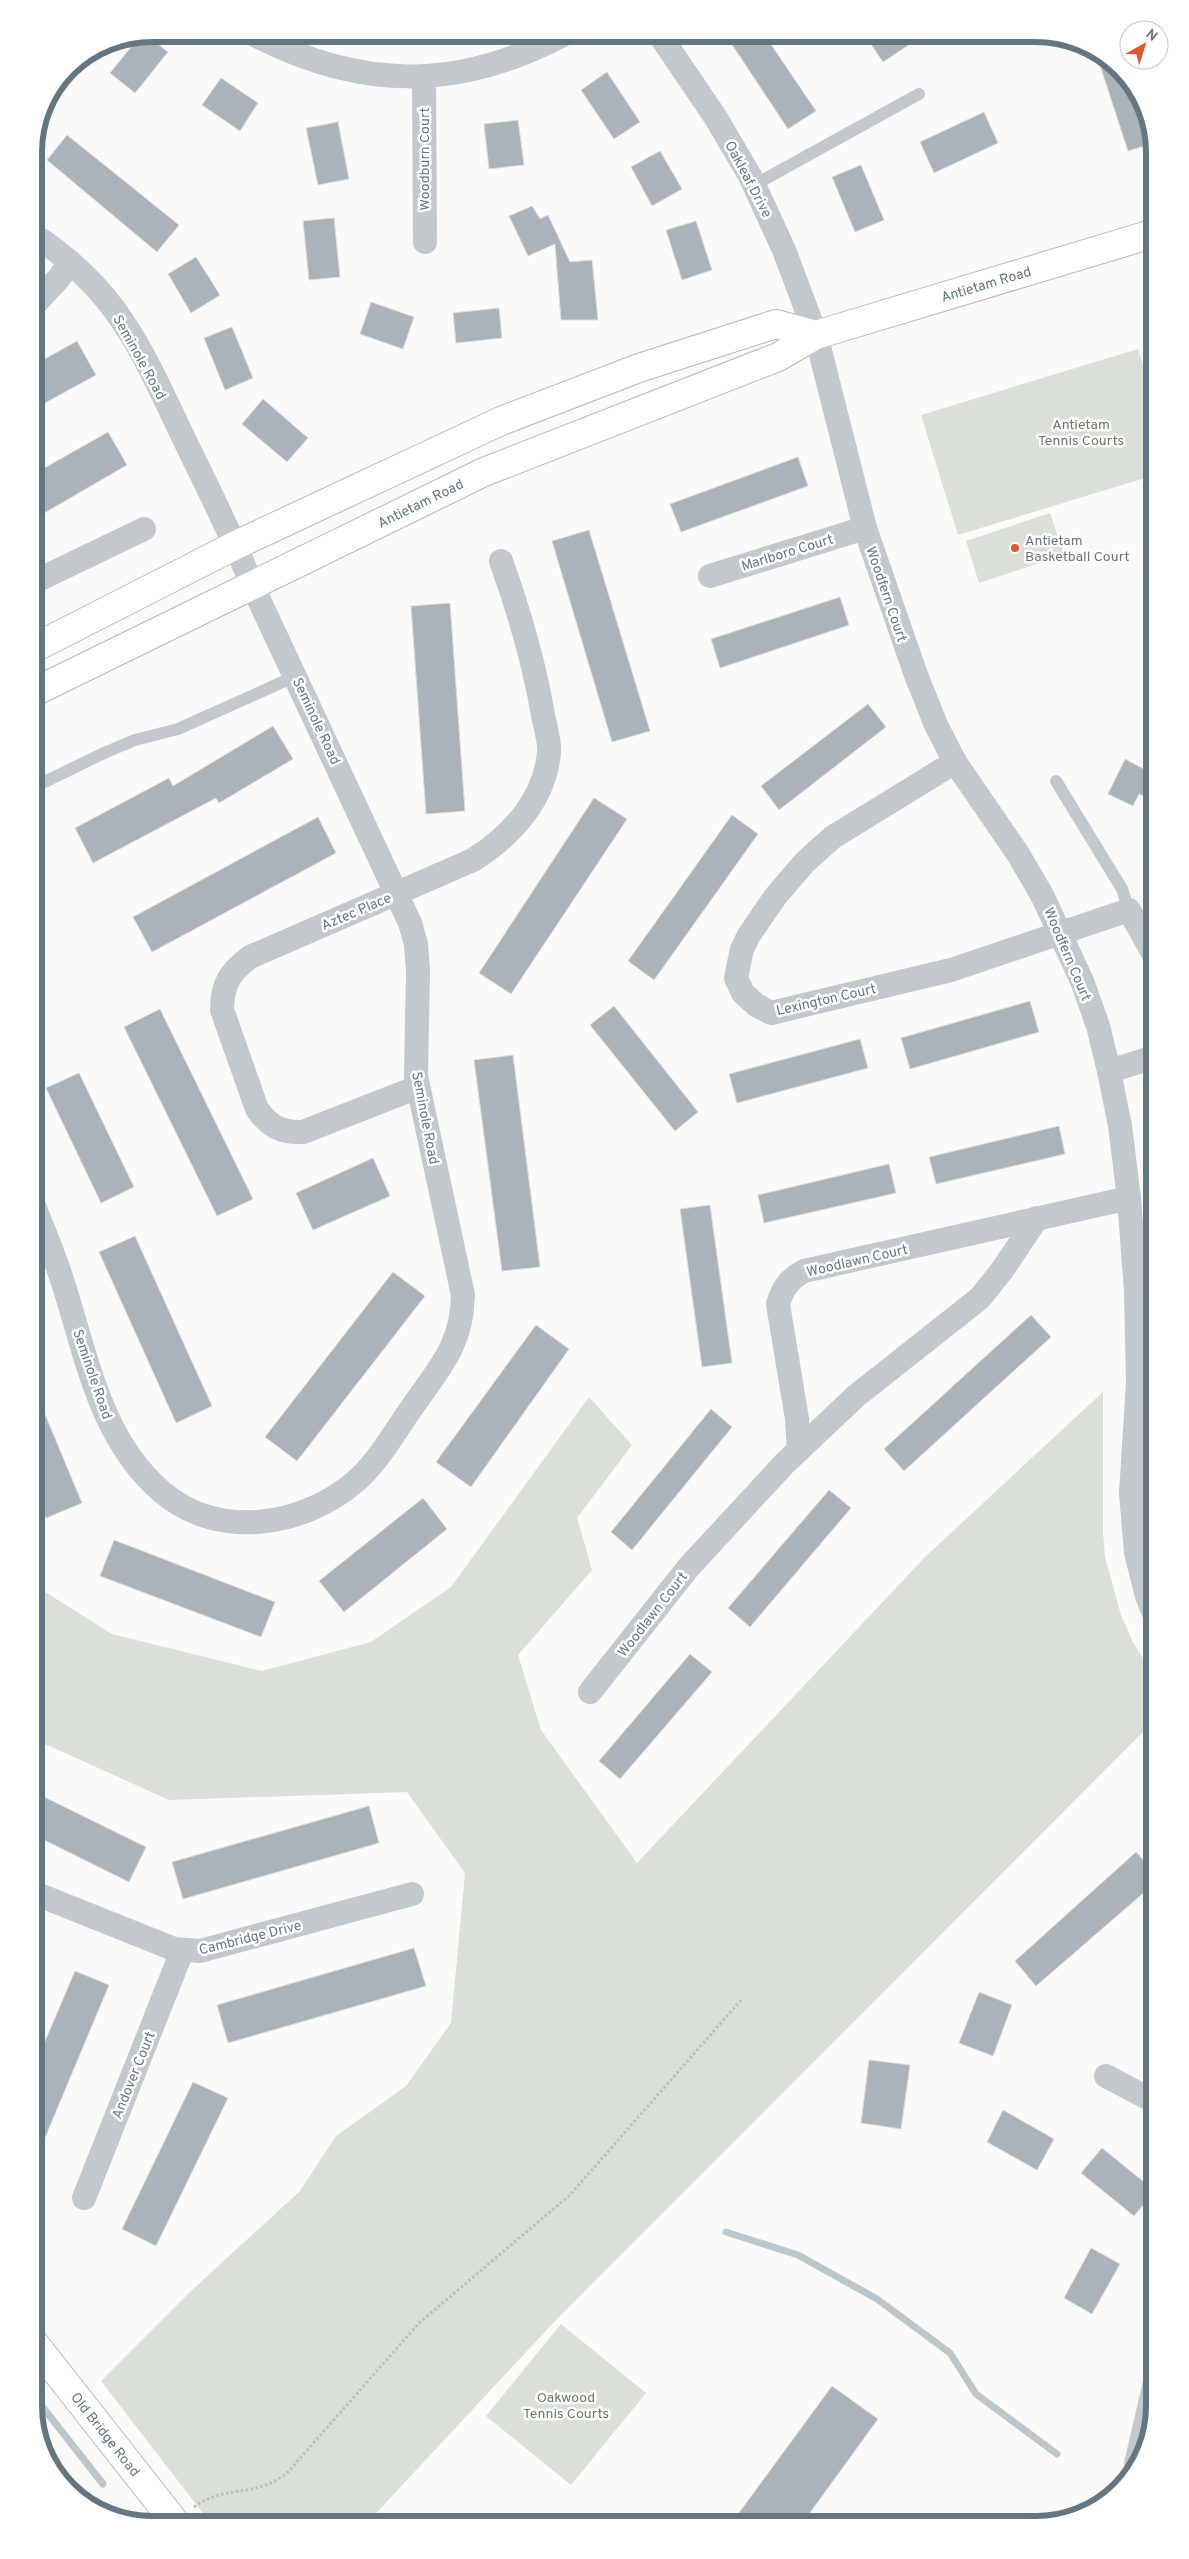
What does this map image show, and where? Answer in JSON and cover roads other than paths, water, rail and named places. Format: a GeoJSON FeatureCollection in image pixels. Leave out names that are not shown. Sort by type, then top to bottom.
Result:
{"type":"FeatureCollection","features":[{"type":"Feature","properties":{"kind":"street"},"geometry":{"type":"LineString","coordinates":[[272,42],[326,65],[355,72],[424,76],[467,71],[505,62],[549,42]]}},
{"type":"Feature","properties":{"kind":"street","name":"Oakleaf Drive"},"geometry":{"type":"LineString","coordinates":[[665,43],[716,118],[754,185],[784,250],[816,334]]}},
{"type":"Feature","properties":{"kind":"street","name":"Woodburn Court"},"geometry":{"type":"LineString","coordinates":[[424,76],[425,242]]}},
{"type":"Feature","properties":{"kind":"street","name":"Antietam Road"},"geometry":{"type":"LineString","coordinates":[[43,688],[253,587],[484,472],[778,357],[816,334],[1146,236]]}},
{"type":"Feature","properties":{"kind":"street","name":"Seminole Road"},"geometry":{"type":"LineString","coordinates":[[43,241],[70,262],[123,321],[146,361],[236,545],[253,587],[410,922],[416,944],[418,971],[416,1076],[464,1295],[463,1318],[450,1352],[373,1463],[335,1497],[310,1511],[288,1518],[261,1522],[238,1522],[210,1517],[184,1507],[162,1492],[138,1467],[117,1438],[101,1407],[62,1280],[43,1229]]}},
{"type":"Feature","properties":{"kind":"street"},"geometry":{"type":"LineString","coordinates":[[43,295],[59,278],[70,262]]}},
{"type":"Feature","properties":{"kind":"street"},"geometry":{"type":"LineString","coordinates":[[43,644],[236,545],[501,421],[639,368],[776,324],[816,334]]}},
{"type":"Feature","properties":{"kind":"street","name":"Woodfern Court"},"geometry":{"type":"LineString","coordinates":[[816,334],[864,528],[916,676],[936,725],[956,762],[1018,854],[1062,933],[1085,990],[1110,1071],[1129,1198],[1136,1291],[1138,1384],[1131,1493],[1136,1553],[1146,1592]]}},
{"type":"Feature","properties":{"kind":"street","name":"Marlboro Court"},"geometry":{"type":"LineString","coordinates":[[710,576],[864,528]]}},
{"type":"Feature","properties":{"kind":"street"},"geometry":{"type":"LineString","coordinates":[[43,578],[144,530]]}},
{"type":"Feature","properties":{"kind":"street","name":"Aztec Place"},"geometry":{"type":"LineString","coordinates":[[418,1087],[303,1132],[291,1133],[277,1129],[266,1120],[257,1108],[222,1010],[222,994],[226,982],[235,968],[250,957],[473,860],[496,845],[516,826],[532,803],[543,778],[550,751],[529,648],[501,561]]}},
{"type":"Feature","properties":{"kind":"street","name":"Lexington Court"},"geometry":{"type":"LineString","coordinates":[[956,762],[832,837],[805,862],[775,897],[742,949],[736,978],[743,993],[756,1005],[771,1012],[952,970],[1129,910]]}},
{"type":"Feature","properties":{"kind":"street"},"geometry":{"type":"LineString","coordinates":[[1129,910],[1146,941]]}},
{"type":"Feature","properties":{"kind":"street"},"geometry":{"type":"LineString","coordinates":[[1110,1071],[1146,1060]]}},
{"type":"Feature","properties":{"kind":"street","name":"Woodlawn Court"},"geometry":{"type":"LineString","coordinates":[[799,1450],[797,1419],[778,1304],[782,1291],[792,1278],[804,1271],[1129,1198]]}},
{"type":"Feature","properties":{"kind":"street","name":"Woodlawn Court"},"geometry":{"type":"LineString","coordinates":[[590,1692],[688,1568],[799,1450],[856,1396],[980,1298],[1003,1270],[1037,1218]]}},
{"type":"Feature","properties":{"kind":"street","name":"Cambridge Drive"},"geometry":{"type":"LineString","coordinates":[[42,1896],[182,1951],[200,1952],[412,1894]]}},
{"type":"Feature","properties":{"kind":"street","name":"Andover Court"},"geometry":{"type":"LineString","coordinates":[[84,2198],[182,1951]]}},
{"type":"Feature","properties":{"kind":"street"},"geometry":{"type":"LineString","coordinates":[[1106,2076],[1146,2097]]}},
{"type":"Feature","properties":{"kind":"street","name":"Old Bridge Road"},"geometry":{"type":"LineString","coordinates":[[42,2353],[168,2516]]}},
{"type":"Feature","properties":{"kind":"lane"},"geometry":{"type":"LineString","coordinates":[[754,185],[919,94]]}},
{"type":"Feature","properties":{"kind":"lane"},"geometry":{"type":"LineString","coordinates":[[43,783],[104,753],[135,740],[178,729],[296,676]]}},
{"type":"Feature","properties":{"kind":"lane"},"geometry":{"type":"LineString","coordinates":[[1056,781],[1122,889],[1129,910]]}},
{"type":"Feature","properties":{"kind":"waterway"},"geometry":{"type":"LineString","coordinates":[[726,2232],[798,2255],[877,2299],[950,2353],[976,2394],[1057,2454]]}},
{"type":"Feature","properties":{"kind":"waterway"},"geometry":{"type":"LineString","coordinates":[[42,2406],[103,2484]]}},
{"type":"Feature","properties":{"kind":"place","name":"Antietam Basketball Court"},"geometry":{"type":"Point","coordinates":[1015,548]}},
{"type":"Feature","properties":{"kind":"park label","name":"Antietam Tennis Courts"},"geometry":{"type":"Point","coordinates":[1081,432]}},
{"type":"Feature","properties":{"kind":"park label","name":"Oakwood Tennis Courts"},"geometry":{"type":"Point","coordinates":[566,2406]}}]}
